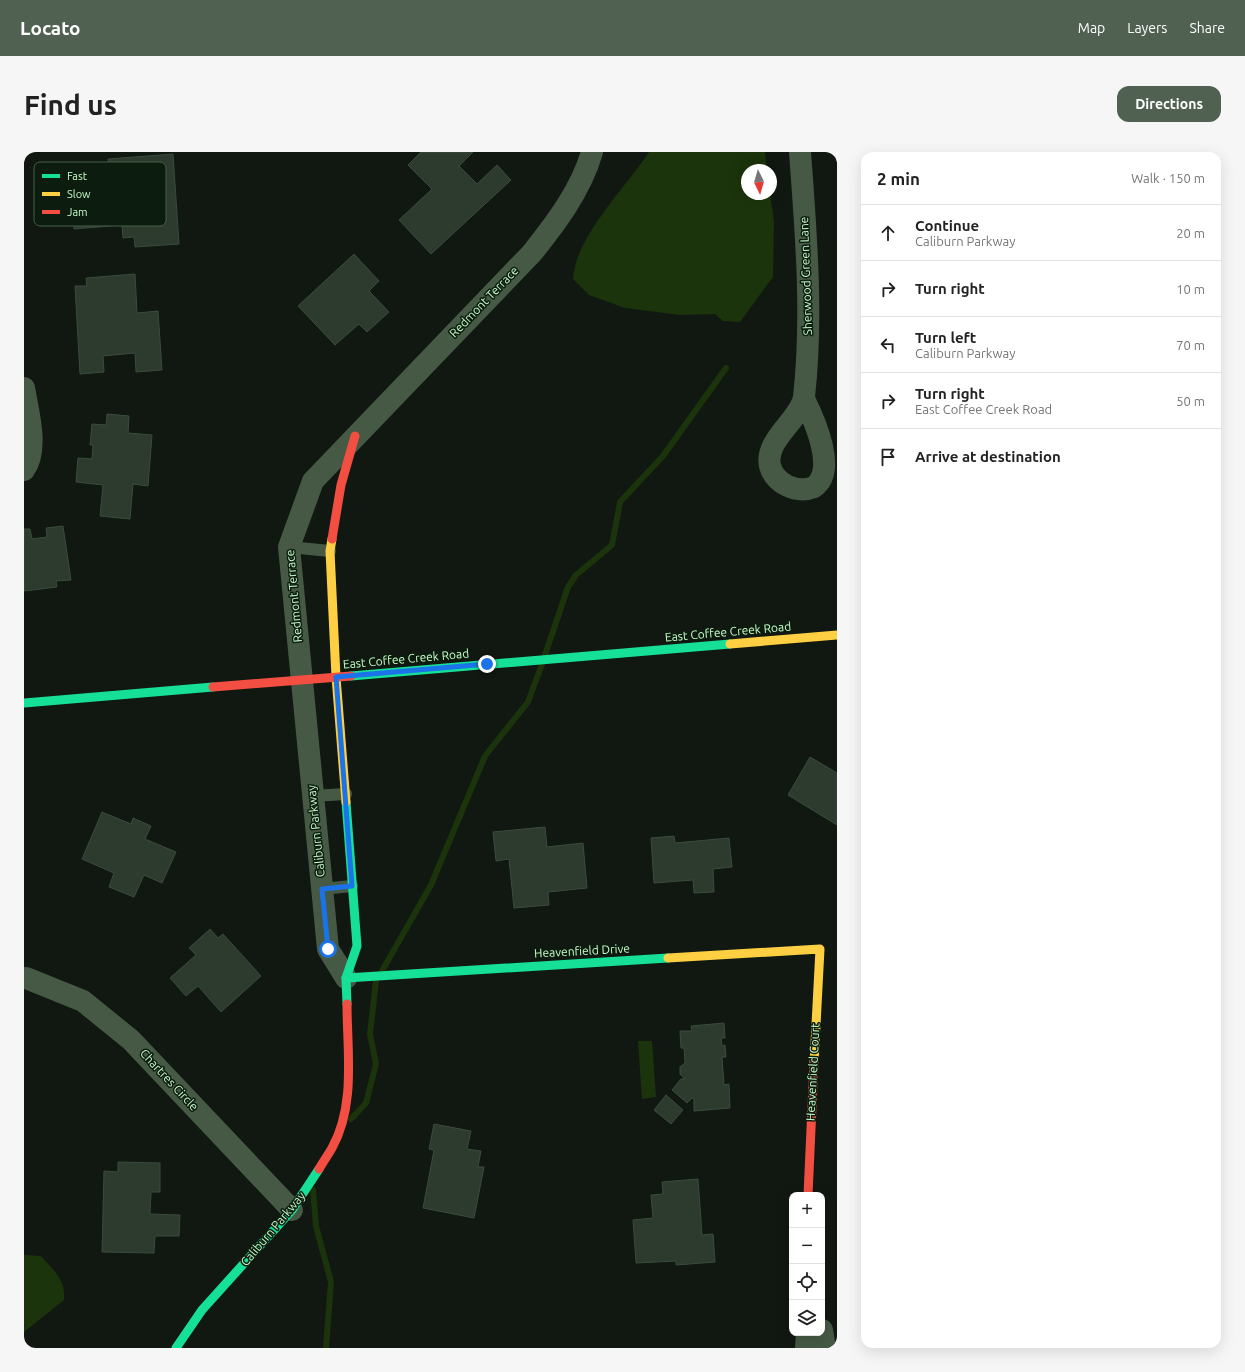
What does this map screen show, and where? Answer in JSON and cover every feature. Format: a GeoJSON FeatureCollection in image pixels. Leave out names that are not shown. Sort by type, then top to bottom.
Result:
{"type":"FeatureCollection","features":[{"type":"Feature","properties":{"kind":"street","name":"Redmont Terrace"},"geometry":{"type":"LineString","coordinates":[[301,680],[289,547],[313,481],[532,253],[553,228],[573,195],[589,163],[592,152]]}},
{"type":"Feature","properties":{"kind":"street","name":"Sherwood Green Lane"},"geometry":{"type":"LineString","coordinates":[[800,152],[805,214],[809,331],[804,399]]}},
{"type":"Feature","properties":{"kind":"street"},"geometry":{"type":"LineString","coordinates":[[24,388],[32,445],[29,461],[24,470]]}},
{"type":"Feature","properties":{"kind":"street","name":"Redmont Terrace"},"geometry":{"type":"LineString","coordinates":[[336,677],[330,551],[341,485],[355,436]]}},
{"type":"Feature","properties":{"kind":"street","name":"East Coffee Creek Road"},"geometry":{"type":"LineString","coordinates":[[24,703],[837,634]]}},
{"type":"Feature","properties":{"kind":"street","name":"Caliburn Parkway"},"geometry":{"type":"LineString","coordinates":[[176,1348],[202,1310],[292,1210],[333,1147],[345,1112],[348,1082],[346,978],[357,946],[336,677]]}},
{"type":"Feature","properties":{"kind":"street","name":"Caliburn Parkway"},"geometry":{"type":"LineString","coordinates":[[301,680],[328,949],[346,978]]}},
{"type":"Feature","properties":{"kind":"street","name":"Heavenfield Drive"},"geometry":{"type":"LineString","coordinates":[[346,978],[820,949]]}},
{"type":"Feature","properties":{"kind":"street","name":"Heavenfield Court"},"geometry":{"type":"LineString","coordinates":[[808,1192],[820,949]]}},
{"type":"Feature","properties":{"kind":"street","name":"Chartres Circle"},"geometry":{"type":"LineString","coordinates":[[26,978],[83,1001],[131,1040],[292,1210]]}},
{"type":"Feature","properties":{"kind":"street"},"geometry":{"type":"LineString","coordinates":[[806,1348],[807,1336]]}},
{"type":"Feature","properties":{"kind":"street"},"geometry":{"type":"LineString","coordinates":[[823,1336],[825,1348]]}},
{"type":"Feature","properties":{"kind":"lane"},"geometry":{"type":"LineString","coordinates":[[289,547],[330,551]]}},
{"type":"Feature","properties":{"kind":"lane"},"geometry":{"type":"LineString","coordinates":[[312,796],[346,794]]}},
{"type":"Feature","properties":{"kind":"lane"},"geometry":{"type":"LineString","coordinates":[[322,889],[352,886]]}},
{"type":"Feature","properties":{"kind":"shaded area"},"geometry":{"type":"Polygon","coordinates":[[[649,152],[765,152],[766,164],[741,164],[741,200],[771,200],[774,221],[773,277],[740,322],[723,321],[715,314],[680,315],[625,308],[589,295],[573,279],[576,263],[592,229],[649,152]]]}},
{"type":"Feature","properties":{"kind":"shaded area"},"geometry":{"type":"Polygon","coordinates":[[[638,1041],[652,1041],[656,1097],[642,1099],[638,1041]]]}},
{"type":"Feature","properties":{"kind":"shaded area"},"geometry":{"type":"Polygon","coordinates":[[[24,1255],[41,1256],[58,1275],[63,1286],[64,1300],[24,1332],[24,1255]]]}},
{"type":"Feature","properties":{"kind":"building"},"geometry":{"type":"Polygon","coordinates":[[[421,152],[473,152],[459,166],[477,184],[497,165],[511,180],[431,254],[399,220],[432,189],[408,165],[421,152]]]}},
{"type":"Feature","properties":{"kind":"building"},"geometry":{"type":"Polygon","coordinates":[[[173,154],[179,244],[135,247],[134,237],[123,238],[122,226],[166,226],[166,162],[108,162],[108,159],[173,154]]]}},
{"type":"Feature","properties":{"kind":"building"},"geometry":{"type":"Polygon","coordinates":[[[74,226],[110,226],[74,229],[74,226]]]}},
{"type":"Feature","properties":{"kind":"building"},"geometry":{"type":"Polygon","coordinates":[[[354,254],[379,281],[369,291],[389,312],[367,332],[359,324],[335,345],[298,306],[354,254]]]}},
{"type":"Feature","properties":{"kind":"building"},"geometry":{"type":"Polygon","coordinates":[[[135,274],[137,313],[158,311],[162,370],[136,372],[135,353],[103,356],[104,372],[80,374],[75,286],[87,286],[86,278],[135,274]]]}},
{"type":"Feature","properties":{"kind":"building"},"geometry":{"type":"Polygon","coordinates":[[[107,414],[129,416],[128,433],[152,435],[148,486],[133,484],[130,519],[100,516],[103,485],[76,482],[78,458],[92,459],[93,445],[90,445],[92,424],[106,425],[107,414]]]}},
{"type":"Feature","properties":{"kind":"building"},"geometry":{"type":"Polygon","coordinates":[[[63,526],[71,580],[56,581],[57,587],[24,591],[24,529],[30,529],[32,539],[47,537],[46,528],[63,526]]]}},
{"type":"Feature","properties":{"kind":"building"},"geometry":{"type":"Polygon","coordinates":[[[810,757],[837,773],[837,825],[788,795],[810,757]]]}},
{"type":"Feature","properties":{"kind":"building"},"geometry":{"type":"Polygon","coordinates":[[[102,812],[131,824],[133,818],[151,826],[145,839],[176,852],[162,883],[144,875],[134,897],[109,887],[114,873],[82,859],[102,812]]]}},
{"type":"Feature","properties":{"kind":"building"},"geometry":{"type":"Polygon","coordinates":[[[545,827],[547,847],[583,843],[587,888],[548,892],[549,905],[514,908],[509,859],[496,861],[493,832],[545,827]]]}},
{"type":"Feature","properties":{"kind":"building"},"geometry":{"type":"Polygon","coordinates":[[[674,836],[675,843],[729,838],[732,867],[713,869],[714,892],[694,893],[693,880],[654,883],[651,838],[674,836]]]}},
{"type":"Feature","properties":{"kind":"building"},"geometry":{"type":"Polygon","coordinates":[[[210,929],[218,938],[223,934],[261,976],[221,1012],[198,986],[186,996],[170,978],[196,955],[189,948],[210,929]]]}},
{"type":"Feature","properties":{"kind":"building"},"geometry":{"type":"Polygon","coordinates":[[[724,1023],[725,1038],[721,1038],[722,1046],[725,1045],[726,1057],[722,1057],[724,1085],[729,1084],[730,1108],[694,1111],[694,1099],[692,1098],[687,1103],[672,1090],[681,1079],[685,1079],[680,1074],[680,1067],[685,1063],[684,1048],[681,1048],[680,1031],[692,1031],[691,1026],[724,1023]]]}},
{"type":"Feature","properties":{"kind":"building"},"geometry":{"type":"Polygon","coordinates":[[[666,1095],[683,1110],[671,1124],[654,1110],[666,1095]]]}},
{"type":"Feature","properties":{"kind":"building"},"geometry":{"type":"Polygon","coordinates":[[[434,1124],[471,1131],[467,1149],[481,1151],[478,1167],[484,1167],[474,1218],[423,1208],[434,1150],[429,1149],[434,1124]]]}},
{"type":"Feature","properties":{"kind":"building"},"geometry":{"type":"Polygon","coordinates":[[[118,1162],[160,1163],[160,1192],[151,1192],[150,1214],[180,1215],[179,1236],[155,1236],[154,1253],[102,1252],[104,1171],[118,1172],[118,1162]]]}},
{"type":"Feature","properties":{"kind":"building"},"geometry":{"type":"Polygon","coordinates":[[[698,1179],[702,1235],[713,1234],[715,1262],[676,1265],[676,1261],[636,1263],[633,1220],[653,1218],[651,1195],[663,1194],[662,1182],[698,1179]]]}},
{"type":"Feature","properties":{"kind":"waterway"},"geometry":{"type":"LineString","coordinates":[[545,655],[568,587],[576,575],[612,545],[620,502],[663,456],[726,368]]}},
{"type":"Feature","properties":{"kind":"waterway"},"geometry":{"type":"LineString","coordinates":[[382,971],[431,885],[485,756],[528,702],[542,664]]}},
{"type":"Feature","properties":{"kind":"waterway"},"geometry":{"type":"LineString","coordinates":[[351,1119],[366,1103],[376,1064],[370,1034],[376,981]]}},
{"type":"Feature","properties":{"kind":"waterway"},"geometry":{"type":"LineString","coordinates":[[313,1190],[316,1226],[331,1282],[326,1348]]}},
{"type":"Feature","properties":{"kind":"traffic: fast"},"geometry":{"type":"LineString","coordinates":[[351,676],[730,644]]}},
{"type":"Feature","properties":{"kind":"traffic: fast"},"geometry":{"type":"LineString","coordinates":[[24,703],[213,687]]}},
{"type":"Feature","properties":{"kind":"traffic: fast"},"geometry":{"type":"LineString","coordinates":[[346,802],[357,946],[346,978],[347,1004]]}},
{"type":"Feature","properties":{"kind":"traffic: fast"},"geometry":{"type":"LineString","coordinates":[[346,978],[668,958]]}},
{"type":"Feature","properties":{"kind":"traffic: fast"},"geometry":{"type":"LineString","coordinates":[[176,1348],[202,1310],[292,1210],[319,1169]]}},
{"type":"Feature","properties":{"kind":"traffic: slow"},"geometry":{"type":"LineString","coordinates":[[332,539],[330,551],[336,677],[346,802]]}},
{"type":"Feature","properties":{"kind":"traffic: slow"},"geometry":{"type":"LineString","coordinates":[[730,644],[837,635]]}},
{"type":"Feature","properties":{"kind":"traffic: slow"},"geometry":{"type":"LineString","coordinates":[[668,958],[820,949],[814,1063]]}},
{"type":"Feature","properties":{"kind":"traffic: jam"},"geometry":{"type":"LineString","coordinates":[[332,539],[341,485],[355,436]]}},
{"type":"Feature","properties":{"kind":"traffic: jam"},"geometry":{"type":"LineString","coordinates":[[213,687],[351,676]]}},
{"type":"Feature","properties":{"kind":"traffic: jam"},"geometry":{"type":"LineString","coordinates":[[319,1169],[332,1148],[340,1131],[344,1114],[347,1096],[349,1059],[347,1004]]}},
{"type":"Feature","properties":{"kind":"traffic: jam"},"geometry":{"type":"LineString","coordinates":[[808,1192],[814,1063]]}},
{"type":"Feature","properties":{"kind":"route"},"geometry":{"type":"LineString","coordinates":[[328,949],[322,889],[352,886],[336,677],[487,664]]}}]}
